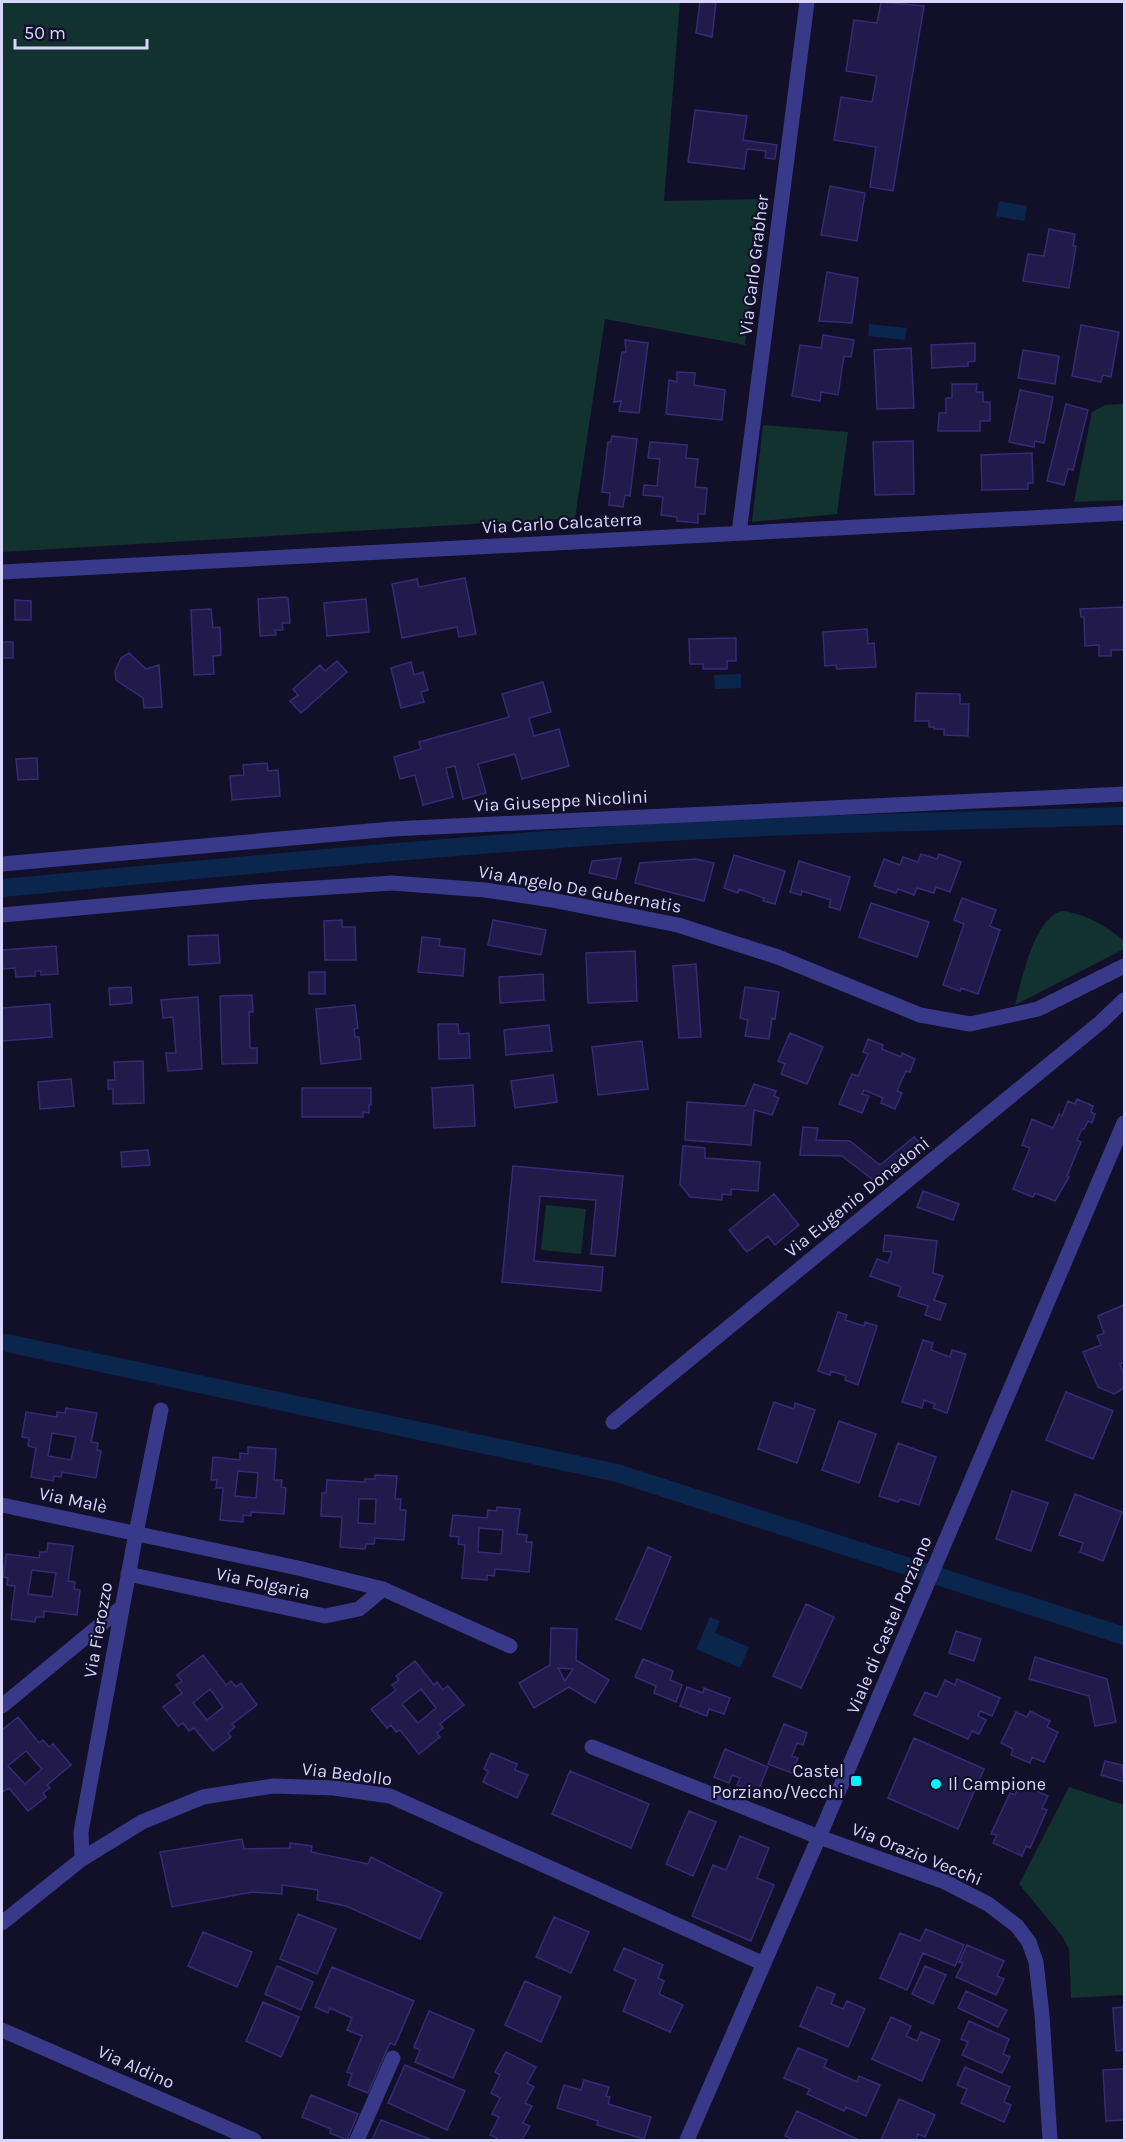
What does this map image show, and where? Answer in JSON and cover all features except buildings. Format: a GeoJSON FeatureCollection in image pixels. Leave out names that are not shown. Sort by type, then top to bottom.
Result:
{"type":"FeatureCollection","features":[{"type":"Feature","properties":{"kind":"street","name":"Via Carlo Grabher"},"geometry":{"type":"LineString","coordinates":[[739,533],[807,2]]}},
{"type":"Feature","properties":{"kind":"street","name":"Via Carlo Calcaterra"},"geometry":{"type":"LineString","coordinates":[[2,573],[1125,513]]}},
{"type":"Feature","properties":{"kind":"street","name":"Via Giuseppe Nicolini"},"geometry":{"type":"LineString","coordinates":[[2,864],[392,829],[1125,794]]}},
{"type":"Feature","properties":{"kind":"street","name":"Via Angelo De Gubernatis"},"geometry":{"type":"LineString","coordinates":[[2,915],[256,892],[392,883],[485,890],[678,924],[778,957],[920,1015],[970,1024],[1038,1008],[1125,966]]}},
{"type":"Feature","properties":{"kind":"street","name":"Via Eugenio Donadoni"},"geometry":{"type":"LineString","coordinates":[[613,1422],[1125,1000]]}},
{"type":"Feature","properties":{"kind":"street","name":"Viale di Castel Porziano"},"geometry":{"type":"LineString","coordinates":[[687,2140],[1124,1127]]}},
{"type":"Feature","properties":{"kind":"street","name":"Via Fierozzo"},"geometry":{"type":"LineString","coordinates":[[82,1858],[81,1832],[161,1410]]}},
{"type":"Feature","properties":{"kind":"street","name":"Via Malè"},"geometry":{"type":"LineString","coordinates":[[2,1505],[136,1533]]}},
{"type":"Feature","properties":{"kind":"street","name":"Via Folgaria"},"geometry":{"type":"LineString","coordinates":[[136,1533],[383,1589],[510,1646]]}},
{"type":"Feature","properties":{"kind":"street","name":"Via Folgaria"},"geometry":{"type":"LineString","coordinates":[[128,1575],[325,1616],[359,1609],[383,1589]]}},
{"type":"Feature","properties":{"kind":"street"},"geometry":{"type":"LineString","coordinates":[[2,1706],[122,1607]]}},
{"type":"Feature","properties":{"kind":"street","name":"Via Orazio Vecchi"},"geometry":{"type":"LineString","coordinates":[[592,1747],[819,1837],[960,1889],[998,1911],[1025,1935],[1035,1956],[1041,2006],[1050,2140]]}},
{"type":"Feature","properties":{"kind":"street","name":"Via Bedollo"},"geometry":{"type":"LineString","coordinates":[[2,1923],[82,1858],[142,1822],[203,1797],[273,1786],[334,1788],[390,1796],[764,1964]]}},
{"type":"Feature","properties":{"kind":"street","name":"Via Aldino"},"geometry":{"type":"LineString","coordinates":[[2,2030],[254,2140]]}},
{"type":"Feature","properties":{"kind":"street"},"geometry":{"type":"LineString","coordinates":[[357,2140],[393,2058]]}},
{"type":"Feature","properties":{"kind":"green space"},"geometry":{"type":"Polygon","coordinates":[[[2,2],[680,2],[664,201],[766,199],[745,345],[605,319],[575,518],[2,552],[2,2]]]}},
{"type":"Feature","properties":{"kind":"green space"},"geometry":{"type":"Polygon","coordinates":[[[1124,404],[1124,500],[1074,502],[1092,412],[1105,405],[1124,404]]]}},
{"type":"Feature","properties":{"kind":"green space"},"geometry":{"type":"Polygon","coordinates":[[[763,425],[848,432],[837,514],[752,522],[763,425]]]}},
{"type":"Feature","properties":{"kind":"green space"},"geometry":{"type":"Polygon","coordinates":[[[1062,911],[1078,914],[1102,925],[1123,940],[1124,949],[1015,1005],[1037,937],[1052,916],[1062,911]]]}},
{"type":"Feature","properties":{"kind":"green space"},"geometry":{"type":"Polygon","coordinates":[[[546,1205],[586,1209],[581,1254],[541,1250],[546,1205]]]}},
{"type":"Feature","properties":{"kind":"green space"},"geometry":{"type":"Polygon","coordinates":[[[1069,1787],[1124,1805],[1124,1995],[1071,1998],[1069,1949],[1062,1936],[1019,1884],[1069,1787]]]}},
{"type":"Feature","properties":{"kind":"water"},"geometry":{"type":"Polygon","coordinates":[[[999,201],[1027,206],[1024,221],[996,216],[999,201]]]}},
{"type":"Feature","properties":{"kind":"water"},"geometry":{"type":"Polygon","coordinates":[[[869,324],[907,328],[905,340],[868,336],[869,324]]]}},
{"type":"Feature","properties":{"kind":"water"},"geometry":{"type":"Polygon","coordinates":[[[741,674],[741,688],[715,689],[714,675],[741,674]]]}},
{"type":"Feature","properties":{"kind":"water"},"geometry":{"type":"Polygon","coordinates":[[[710,1617],[720,1621],[715,1633],[749,1647],[740,1668],[696,1649],[710,1617]]]}},
{"type":"Feature","properties":{"kind":"waterway"},"geometry":{"type":"LineString","coordinates":[[2,888],[385,853],[616,835],[806,825],[1124,816]]}},
{"type":"Feature","properties":{"kind":"waterway"},"geometry":{"type":"LineString","coordinates":[[2,1342],[617,1473],[1124,1636]]}},
{"type":"Feature","properties":{"kind":"place","name":"Castel Porziano/Vecchi"},"geometry":{"type":"Point","coordinates":[856,1781]}},
{"type":"Feature","properties":{"kind":"place","name":"Il Campione"},"geometry":{"type":"Point","coordinates":[936,1784]}}]}
